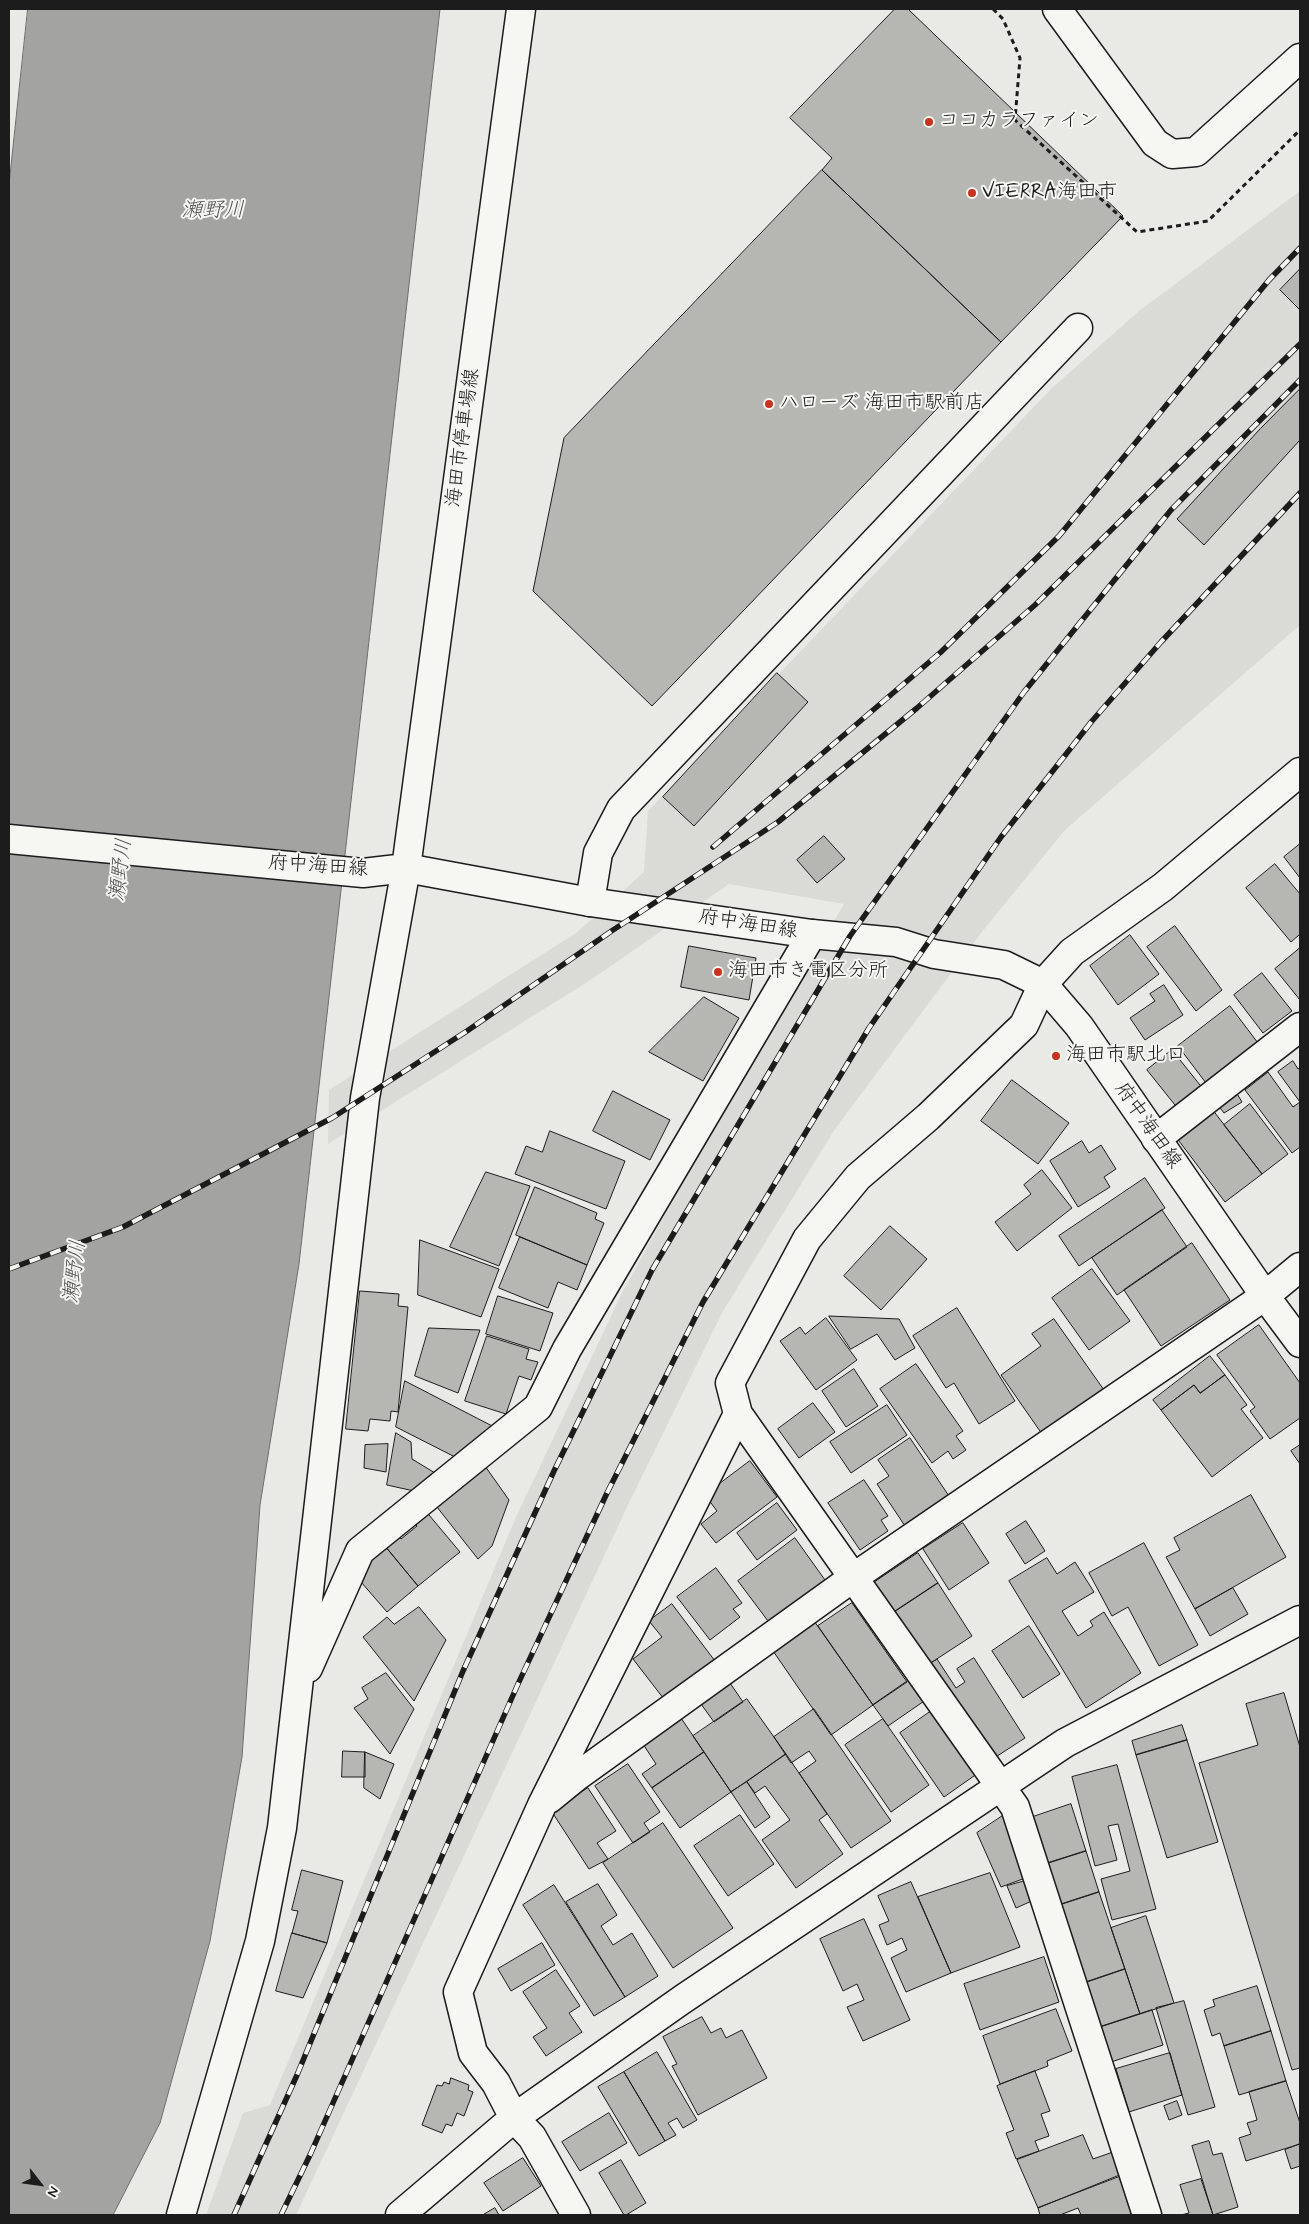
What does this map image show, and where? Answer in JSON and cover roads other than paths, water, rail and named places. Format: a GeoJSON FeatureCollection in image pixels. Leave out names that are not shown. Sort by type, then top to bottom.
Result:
{"type":"FeatureCollection","features":[{"type":"Feature","properties":{"kind":"street","name":"海田市停車場線"},"geometry":{"type":"LineString","coordinates":[[180,2215],[260,1941],[282,1828],[365,1098],[406,868],[521,9]]}},
{"type":"Feature","properties":{"kind":"street"},"geometry":{"type":"LineString","coordinates":[[1057,9],[1156,143],[1172,154],[1196,152],[1300,58]]}},
{"type":"Feature","properties":{"kind":"street"},"geometry":{"type":"LineString","coordinates":[[590,902],[598,853],[621,809],[1078,328]]}},
{"type":"Feature","properties":{"kind":"street"},"geometry":{"type":"LineString","coordinates":[[1147,2215],[1015,1807],[738,1414],[730,1383],[806,1239],[858,1177],[928,1117],[1024,1024],[1043,984],[1072,952],[1163,887],[1300,772]]}},
{"type":"Feature","properties":{"kind":"street","name":"府中海田線"},"geometry":{"type":"LineString","coordinates":[[9,839],[363,873],[406,868],[590,902],[812,934],[896,942],[934,954],[1004,964],[1043,984],[1079,1026],[1265,1296],[1300,1343]]}},
{"type":"Feature","properties":{"kind":"street"},"geometry":{"type":"LineString","coordinates":[[297,1693],[360,1551],[538,1407],[567,1349],[812,934]]}},
{"type":"Feature","properties":{"kind":"street"},"geometry":{"type":"LineString","coordinates":[[1156,1139],[1300,1027]]}},
{"type":"Feature","properties":{"kind":"street"},"geometry":{"type":"LineString","coordinates":[[542,1805],[576,1777],[854,1577],[1265,1296],[1300,1267]]}},
{"type":"Feature","properties":{"kind":"street"},"geometry":{"type":"LineString","coordinates":[[576,2215],[532,2137],[514,2118],[496,2083],[473,2053],[458,1992],[542,1805],[738,1414]]}},
{"type":"Feature","properties":{"kind":"street"},"geometry":{"type":"LineString","coordinates":[[400,2215],[514,2118],[682,1999],[1066,1743],[1300,1620]]}},
{"type":"Feature","properties":{"kind":"street"},"geometry":{"type":"LineString","coordinates":[[427,2215],[433,2186]]}},
{"type":"Feature","properties":{"kind":"water","name":"瀬野川"},"geometry":{"type":"Polygon","coordinates":[[[28,9],[440,9],[299,1264],[260,1505],[242,1757],[210,1941],[160,2123],[113,2215],[9,2215],[9,185],[28,9]]]}},
{"type":"Feature","properties":{"kind":"railway"},"geometry":{"type":"LineString","coordinates":[[713,847],[941,652],[1059,536],[1269,280],[1300,248]]}},
{"type":"Feature","properties":{"kind":"railway"},"geometry":{"type":"LineString","coordinates":[[9,1269],[123,1227],[332,1118],[467,1031],[613,930],[778,822],[917,708],[1035,605],[1300,344]]}},
{"type":"Feature","properties":{"kind":"railway"},"geometry":{"type":"LineString","coordinates":[[234,2215],[297,2075],[463,1671],[554,1471],[652,1270],[850,936],[1024,692],[1171,510],[1300,380]]}},
{"type":"Feature","properties":{"kind":"railway"},"geometry":{"type":"LineString","coordinates":[[281,2215],[310,2155],[518,1684],[607,1493],[703,1302],[869,1028],[1001,837],[1092,721],[1161,642],[1300,493]]}},
{"type":"Feature","properties":{"kind":"place","name":"ココカラファイン"},"geometry":{"type":"Point","coordinates":[929,122]}},
{"type":"Feature","properties":{"kind":"place","name":"VIERRA海田市"},"geometry":{"type":"Point","coordinates":[972,193]}},
{"type":"Feature","properties":{"kind":"place","name":"ハローズ 海田市駅前店"},"geometry":{"type":"Point","coordinates":[769,404]}},
{"type":"Feature","properties":{"kind":"place","name":"海田市き電区分所"},"geometry":{"type":"Point","coordinates":[718,972]}},
{"type":"Feature","properties":{"kind":"place","name":"海田市駅北口"},"geometry":{"type":"Point","coordinates":[1056,1056]}}]}
